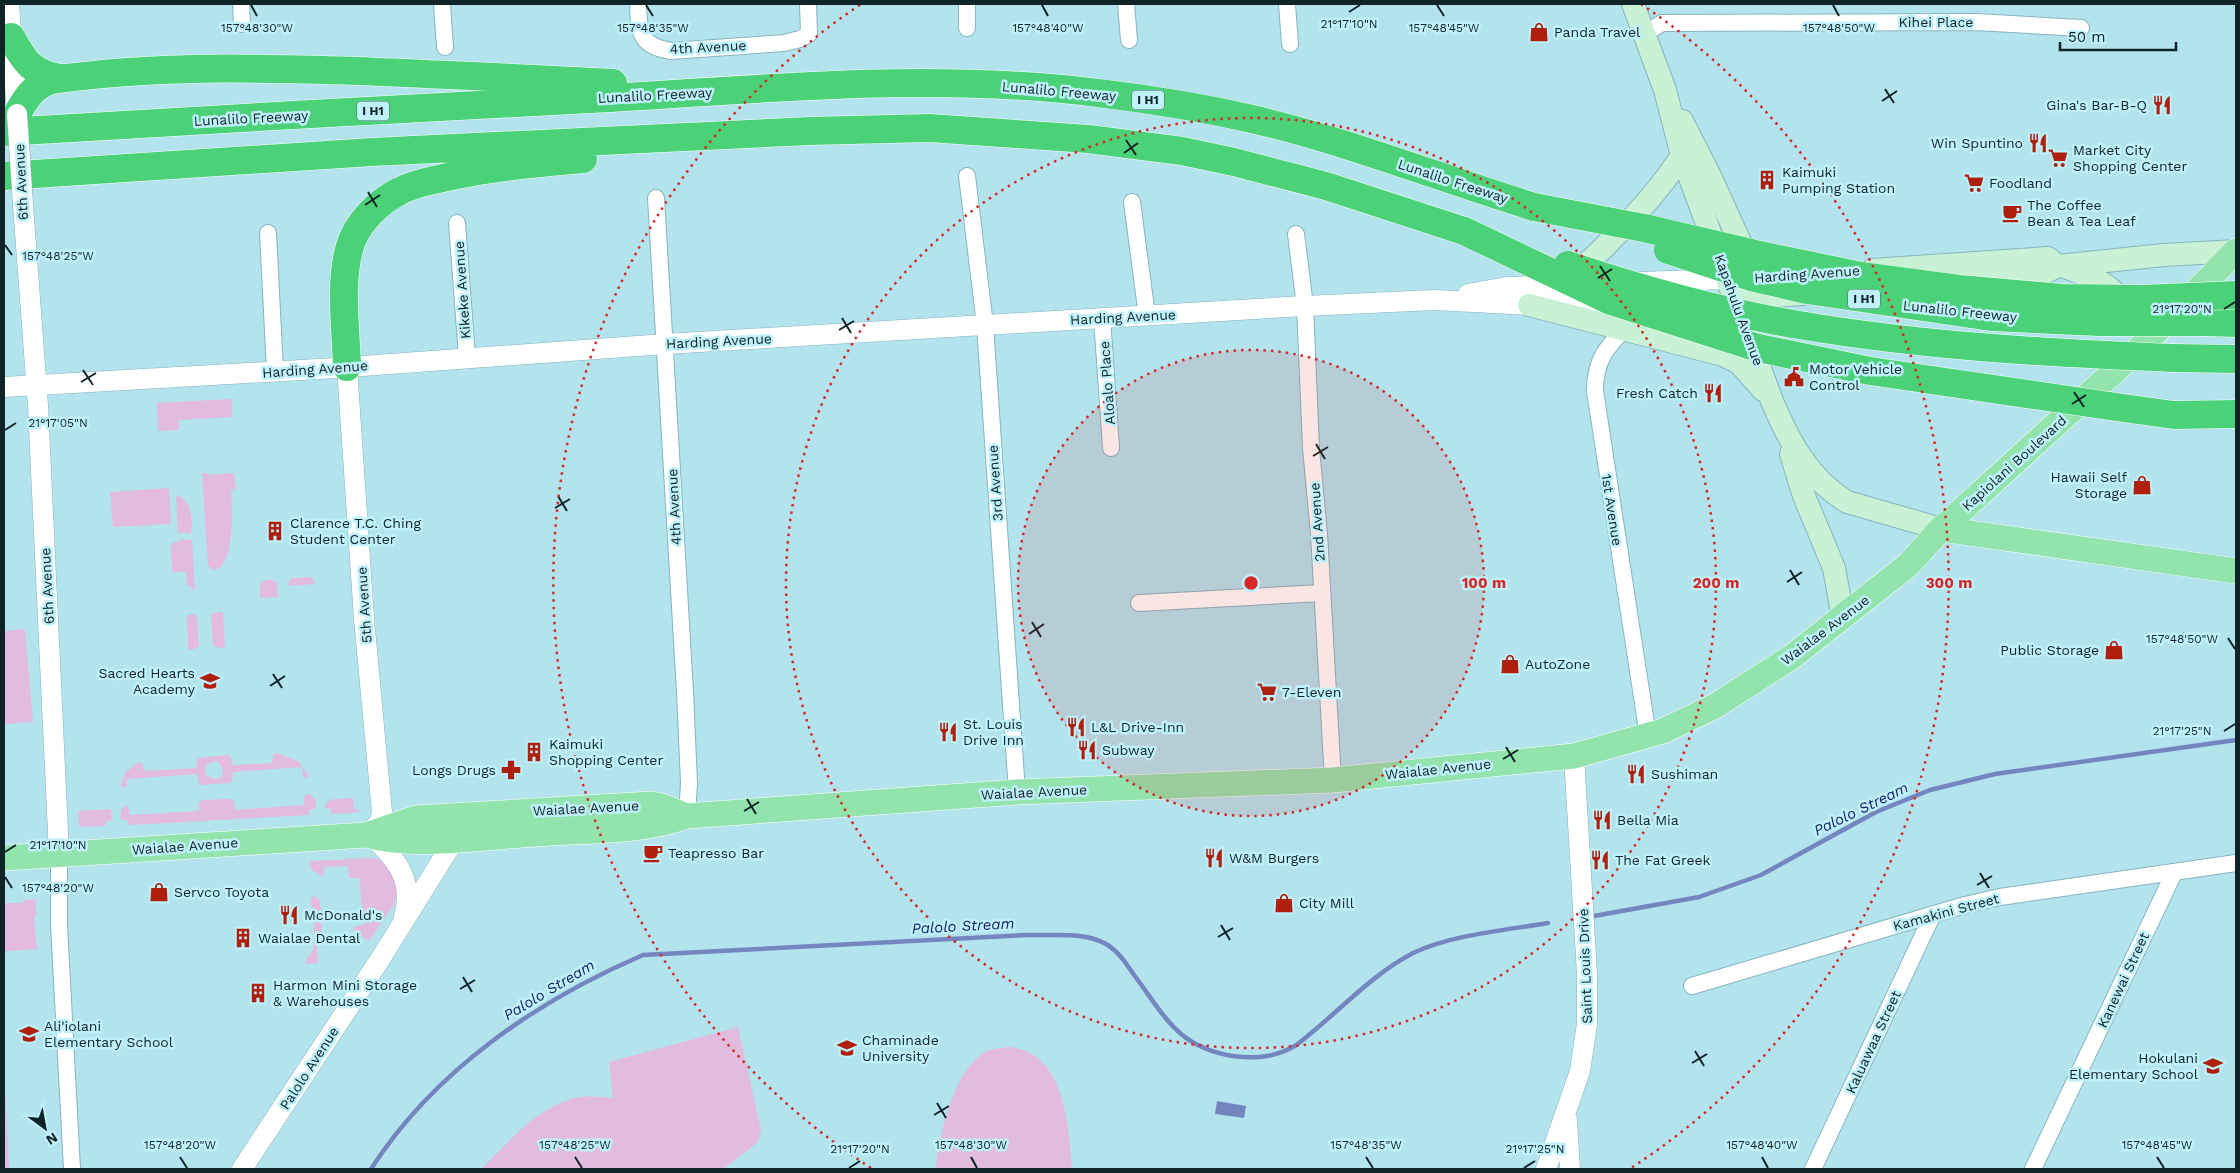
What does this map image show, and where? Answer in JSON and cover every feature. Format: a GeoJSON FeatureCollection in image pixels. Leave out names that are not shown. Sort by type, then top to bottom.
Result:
{"type":"FeatureCollection","features":[{"type":"Feature","properties":{"kind":"highway"},"geometry":{"type":"LineString","coordinates":[[11,37],[35,71],[44,75],[62,78]]}},
{"type":"Feature","properties":{"kind":"highway"},"geometry":{"type":"LineString","coordinates":[[11,123],[26,98],[35,88],[48,81],[62,78],[189,69],[262,68],[556,79],[742,90]]}},
{"type":"Feature","properties":{"kind":"highway","name":"Lunalilo Freeway"},"geometry":{"type":"LineString","coordinates":[[11,123],[892,82],[956,82],[1103,94],[1186,106],[1254,120],[1328,140],[1752,277],[1867,300],[1991,317],[2100,322],[2236,323]]}},
{"type":"Feature","properties":{"kind":"highway"},"geometry":{"type":"LineString","coordinates":[[4,176],[372,152],[810,131],[929,128],[1036,135],[1139,144],[1234,162],[1326,186],[1570,266],[1681,298],[1798,325],[1972,348],[2173,358],[2236,359]]}},
{"type":"Feature","properties":{"kind":"highway"},"geometry":{"type":"LineString","coordinates":[[348,367],[345,291],[346,263],[350,245],[365,220],[379,205],[398,192],[422,182],[475,171],[682,148],[810,131]]}},
{"type":"Feature","properties":{"kind":"highway"},"geometry":{"type":"LineString","coordinates":[[1534,207],[1644,228],[1861,276],[1959,289],[2062,298],[2142,299],[2236,295]]}},
{"type":"Feature","properties":{"kind":"highway"},"geometry":{"type":"LineString","coordinates":[[1464,230],[1612,301],[1758,348],[1870,371],[2123,408],[2174,415],[2236,414]]}},
{"type":"Feature","properties":{"kind":"main road","name":"Kapahulu Avenue"},"geometry":{"type":"LineString","coordinates":[[1633,4],[1665,90],[1682,156],[1735,285],[1772,401],[1787,436],[1803,463],[1833,494],[1847,502],[1941,529]]}},
{"type":"Feature","properties":{"kind":"main road"},"geometry":{"type":"LineString","coordinates":[[1665,90],[1710,176],[1746,255],[1785,275]]}},
{"type":"Feature","properties":{"kind":"main road"},"geometry":{"type":"LineString","coordinates":[[1552,285],[1590,261],[1659,189],[1682,156]]}},
{"type":"Feature","properties":{"kind":"main road","name":"Harding Avenue"},"geometry":{"type":"LineString","coordinates":[[1735,285],[1892,288],[2040,275],[2060,266],[2164,255],[2236,251]]}},
{"type":"Feature","properties":{"kind":"main road","name":"Kapiolani Boulevard"},"geometry":{"type":"LineString","coordinates":[[1941,529],[2142,346],[2236,251]]}},
{"type":"Feature","properties":{"kind":"main road"},"geometry":{"type":"LineString","coordinates":[[1735,285],[1746,255]]}},
{"type":"Feature","properties":{"kind":"main road","name":"Harding Avenue"},"geometry":{"type":"LineString","coordinates":[[1735,285],[1785,275],[2048,258],[2060,266]]}},
{"type":"Feature","properties":{"kind":"main road"},"geometry":{"type":"LineString","coordinates":[[2060,266],[2104,282],[2122,302],[2142,346]]}},
{"type":"Feature","properties":{"kind":"main road"},"geometry":{"type":"LineString","coordinates":[[1529,305],[1723,355],[1739,363],[1772,401]]}},
{"type":"Feature","properties":{"kind":"main road"},"geometry":{"type":"LineString","coordinates":[[1787,436],[1804,496],[1834,568],[1843,618]]}},
{"type":"Feature","properties":{"kind":"main road"},"geometry":{"type":"LineString","coordinates":[[1941,529],[2236,571]]}},
{"type":"Feature","properties":{"kind":"main road","name":"Waialae Avenue"},"geometry":{"type":"LineString","coordinates":[[4,858],[369,836],[401,842],[455,839],[655,826],[687,816],[1017,792],[1333,780],[1574,756],[1648,736],[1682,723],[1715,706],[1793,656],[1843,618],[1908,565],[1941,529]]}},
{"type":"Feature","properties":{"kind":"main road","name":"Waialae Avenue"},"geometry":{"type":"LineString","coordinates":[[369,836],[416,818],[657,804],[687,816]]}},
{"type":"Feature","properties":{"kind":"street","name":"6th Avenue"},"geometry":{"type":"LineString","coordinates":[[9,4],[11,123],[23,205],[37,386],[60,854],[59,924],[72,1169]]}},
{"type":"Feature","properties":{"kind":"street"},"geometry":{"type":"LineString","coordinates":[[241,4],[242,24]]}},
{"type":"Feature","properties":{"kind":"street"},"geometry":{"type":"LineString","coordinates":[[442,4],[445,47]]}},
{"type":"Feature","properties":{"kind":"street","name":"4th Avenue"},"geometry":{"type":"LineString","coordinates":[[638,4],[640,33],[649,44],[663,49],[784,43],[800,39],[809,34],[808,4]]}},
{"type":"Feature","properties":{"kind":"street"},"geometry":{"type":"LineString","coordinates":[[967,4],[967,28]]}},
{"type":"Feature","properties":{"kind":"street"},"geometry":{"type":"LineString","coordinates":[[1126,4],[1128,40]]}},
{"type":"Feature","properties":{"kind":"street"},"geometry":{"type":"LineString","coordinates":[[1287,4],[1290,44]]}},
{"type":"Feature","properties":{"kind":"street","name":"Kihei Place"},"geometry":{"type":"LineString","coordinates":[[1644,34],[1662,23],[1976,22],[2081,28]]}},
{"type":"Feature","properties":{"kind":"street","name":"3rd Avenue"},"geometry":{"type":"LineString","coordinates":[[967,176],[984,325],[1017,792]]}},
{"type":"Feature","properties":{"kind":"street","name":"4th Avenue"},"geometry":{"type":"LineString","coordinates":[[656,198],[686,700],[689,783],[687,816]]}},
{"type":"Feature","properties":{"kind":"street"},"geometry":{"type":"LineString","coordinates":[[1132,202],[1147,316]]}},
{"type":"Feature","properties":{"kind":"street","name":"Kikeke Avenue"},"geometry":{"type":"LineString","coordinates":[[457,223],[467,357]]}},
{"type":"Feature","properties":{"kind":"street"},"geometry":{"type":"LineString","coordinates":[[268,234],[274,371]]}},
{"type":"Feature","properties":{"kind":"street","name":"2nd Avenue"},"geometry":{"type":"LineString","coordinates":[[1296,234],[1305,306],[1311,448],[1333,780]]}},
{"type":"Feature","properties":{"kind":"street","name":"Harding Avenue"},"geometry":{"type":"LineString","coordinates":[[1434,300],[1507,287],[1552,285],[1735,285]]}},
{"type":"Feature","properties":{"kind":"street","name":"Harding Avenue"},"geometry":{"type":"LineString","coordinates":[[4,387],[348,367],[666,344],[1305,306],[1434,300],[1529,305],[1650,302],[1735,285]]}},
{"type":"Feature","properties":{"kind":"street","name":"1st Avenue"},"geometry":{"type":"LineString","coordinates":[[1648,736],[1595,391],[1595,373],[1605,350],[1650,302]]}},
{"type":"Feature","properties":{"kind":"street","name":"Aloalo Place"},"geometry":{"type":"LineString","coordinates":[[1102,318],[1111,448]]}},
{"type":"Feature","properties":{"kind":"street","name":"5th Avenue"},"geometry":{"type":"LineString","coordinates":[[348,367],[364,619],[382,812],[380,822],[369,836]]}},
{"type":"Feature","properties":{"kind":"street"},"geometry":{"type":"LineString","coordinates":[[1139,603],[1322,593]]}},
{"type":"Feature","properties":{"kind":"street","name":"Saint Louis Drive"},"geometry":{"type":"LineString","coordinates":[[1546,1169],[1580,1071],[1588,1024],[1582,877],[1574,756]]}},
{"type":"Feature","properties":{"kind":"street"},"geometry":{"type":"LineString","coordinates":[[455,839],[471,827],[572,821],[611,806]]}},
{"type":"Feature","properties":{"kind":"street"},"geometry":{"type":"LineString","coordinates":[[369,836],[398,865],[405,878],[408,897],[402,926]]}},
{"type":"Feature","properties":{"kind":"street","name":"Palolo Avenue"},"geometry":{"type":"LineString","coordinates":[[242,1169],[402,926],[455,839]]}},
{"type":"Feature","properties":{"kind":"street","name":"Kamakini Street"},"geometry":{"type":"LineString","coordinates":[[1692,986],[1933,914],[2000,897],[2236,863]]}},
{"type":"Feature","properties":{"kind":"street","name":"Kanewai Street"},"geometry":{"type":"LineString","coordinates":[[2033,1169],[2174,873]]}},
{"type":"Feature","properties":{"kind":"street","name":"Kaluawaa Street"},"geometry":{"type":"LineString","coordinates":[[1812,1169],[1933,914]]}},
{"type":"Feature","properties":{"kind":"street"},"geometry":{"type":"LineString","coordinates":[[1567,1110],[1570,1169]]}},
{"type":"Feature","properties":{"kind":"shaded area"},"geometry":{"type":"Polygon","coordinates":[[[232,399],[232,417],[179,420],[179,430],[158,431],[157,403],[232,399]]]}},
{"type":"Feature","properties":{"kind":"shaded area"},"geometry":{"type":"Polygon","coordinates":[[[202,473],[207,473],[208,475],[234,473],[236,489],[231,490],[232,523],[229,549],[220,568],[212,570],[208,565],[202,473]]]}},
{"type":"Feature","properties":{"kind":"shaded area"},"geometry":{"type":"Polygon","coordinates":[[[169,488],[171,524],[113,527],[110,492],[169,488]]]}},
{"type":"Feature","properties":{"kind":"shaded area"},"geometry":{"type":"Polygon","coordinates":[[[176,495],[185,501],[190,511],[191,533],[178,533],[176,495]]]}},
{"type":"Feature","properties":{"kind":"shaded area"},"geometry":{"type":"Polygon","coordinates":[[[180,539],[192,540],[195,590],[187,585],[186,572],[172,572],[171,543],[178,542],[180,539]]]}},
{"type":"Feature","properties":{"kind":"shaded area"},"geometry":{"type":"Polygon","coordinates":[[[310,577],[314,580],[315,584],[289,586],[289,581],[292,578],[310,577]]]}},
{"type":"Feature","properties":{"kind":"shaded area"},"geometry":{"type":"Polygon","coordinates":[[[268,579],[277,582],[278,597],[260,598],[260,584],[268,579]]]}},
{"type":"Feature","properties":{"kind":"shaded area"},"geometry":{"type":"Polygon","coordinates":[[[223,612],[225,647],[217,648],[213,644],[211,615],[223,612]]]}},
{"type":"Feature","properties":{"kind":"shaded area"},"geometry":{"type":"Polygon","coordinates":[[[195,614],[199,646],[188,650],[187,615],[195,614]]]}},
{"type":"Feature","properties":{"kind":"shaded area"},"geometry":{"type":"Polygon","coordinates":[[[25,629],[33,722],[4,724],[4,631],[25,629]]]}},
{"type":"Feature","properties":{"kind":"shaded area"},"geometry":{"type":"Polygon","coordinates":[[[277,753],[298,761],[309,776],[303,777],[302,767],[233,772],[230,783],[199,785],[197,774],[127,779],[126,788],[120,786],[126,772],[137,763],[142,763],[144,771],[196,768],[198,758],[227,755],[231,757],[232,765],[272,763],[273,755],[277,753]],[[214,761],[206,765],[205,771],[207,776],[215,779],[221,777],[223,771],[220,763],[214,761]]]}},
{"type":"Feature","properties":{"kind":"shaded area"},"geometry":{"type":"Polygon","coordinates":[[[308,794],[315,798],[316,808],[310,810],[308,815],[129,825],[128,821],[121,819],[121,810],[126,805],[130,815],[199,811],[199,803],[202,800],[231,799],[234,801],[235,810],[304,805],[304,796],[308,794]]]}},
{"type":"Feature","properties":{"kind":"shaded area"},"geometry":{"type":"Polygon","coordinates":[[[353,798],[354,809],[358,809],[359,812],[332,814],[330,808],[325,808],[326,803],[333,799],[353,798]]]}},
{"type":"Feature","properties":{"kind":"shaded area"},"geometry":{"type":"Polygon","coordinates":[[[111,809],[112,820],[106,821],[105,826],[79,827],[78,811],[111,809]]]}},
{"type":"Feature","properties":{"kind":"shaded area"},"geometry":{"type":"Polygon","coordinates":[[[378,859],[388,866],[398,886],[395,903],[369,941],[353,930],[355,926],[364,925],[359,878],[349,878],[348,866],[324,867],[324,875],[321,876],[311,869],[309,861],[378,859]]]}},
{"type":"Feature","properties":{"kind":"shaded area"},"geometry":{"type":"Polygon","coordinates":[[[313,895],[320,901],[323,945],[317,946],[318,963],[306,964],[307,957],[313,948],[314,940],[311,900],[313,895]]]}},
{"type":"Feature","properties":{"kind":"shaded area"},"geometry":{"type":"Polygon","coordinates":[[[36,899],[36,916],[34,917],[37,949],[4,951],[4,903],[23,903],[23,900],[36,899]]]}},
{"type":"Feature","properties":{"kind":"shaded area"},"geometry":{"type":"Polygon","coordinates":[[[738,1027],[761,1130],[758,1142],[723,1169],[481,1169],[522,1128],[558,1104],[581,1097],[613,1098],[609,1062],[738,1027]]]}},
{"type":"Feature","properties":{"kind":"shaded area"},"geometry":{"type":"Polygon","coordinates":[[[1009,1047],[1028,1052],[1042,1062],[1053,1077],[1066,1113],[1072,1169],[936,1169],[945,1120],[958,1085],[967,1069],[978,1057],[990,1050],[1009,1047]]]}},
{"type":"Feature","properties":{"kind":"shaded area"},"geometry":{"type":"Polygon","coordinates":[[[5,1089],[9,1169],[4,1169],[5,1089]]]}},
{"type":"Feature","properties":{"kind":"water"},"geometry":{"type":"Polygon","coordinates":[[[1217,1101],[1246,1106],[1244,1118],[1215,1114],[1217,1101]]]}},
{"type":"Feature","properties":{"kind":"waterway","name":"Palolo Stream"},"geometry":{"type":"LineString","coordinates":[[1594,916],[1699,897],[1761,875],[1876,812],[1930,790],[1995,774],[2236,740]]}},
{"type":"Feature","properties":{"kind":"waterway","name":"Palolo Stream"},"geometry":{"type":"LineString","coordinates":[[371,1169],[396,1134],[425,1101],[457,1070],[491,1042],[564,994],[603,973],[643,955],[1027,935],[1088,937],[1106,944],[1118,954],[1164,1016],[1185,1037],[1214,1052],[1233,1056],[1258,1057],[1280,1053],[1295,1046],[1382,973],[1413,953],[1461,937],[1548,923]]}},
{"type":"Feature","properties":{"kind":"place","name":"Panda Travel"},"geometry":{"type":"Point","coordinates":[1539,32]}},
{"type":"Feature","properties":{"kind":"place","name":"Gina's Bar-B-Q"},"geometry":{"type":"Point","coordinates":[2162,105]}},
{"type":"Feature","properties":{"kind":"place","name":"Win Spuntino"},"geometry":{"type":"Point","coordinates":[2038,143]}},
{"type":"Feature","properties":{"kind":"place","name":"Market City Shopping Center"},"geometry":{"type":"Point","coordinates":[2058,158]}},
{"type":"Feature","properties":{"kind":"place","name":"Kaimuki Pumping Station"},"geometry":{"type":"Point","coordinates":[1767,180]}},
{"type":"Feature","properties":{"kind":"place","name":"Foodland"},"geometry":{"type":"Point","coordinates":[1974,183]}},
{"type":"Feature","properties":{"kind":"place","name":"The Coffee Bean & Tea Leaf"},"geometry":{"type":"Point","coordinates":[2012,213]}},
{"type":"Feature","properties":{"kind":"place","name":"Motor Vehicle Control"},"geometry":{"type":"Point","coordinates":[1794,377]}},
{"type":"Feature","properties":{"kind":"place","name":"Fresh Catch"},"geometry":{"type":"Point","coordinates":[1713,393]}},
{"type":"Feature","properties":{"kind":"place","name":"Hawaii Self Storage"},"geometry":{"type":"Point","coordinates":[2142,485]}},
{"type":"Feature","properties":{"kind":"place","name":"Clarence T.C. Ching Student Center"},"geometry":{"type":"Point","coordinates":[275,531]}},
{"type":"Feature","properties":{"kind":"place","name":"Public Storage"},"geometry":{"type":"Point","coordinates":[2114,650]}},
{"type":"Feature","properties":{"kind":"place","name":"AutoZone"},"geometry":{"type":"Point","coordinates":[1510,664]}},
{"type":"Feature","properties":{"kind":"place","name":"Sacred Hearts Academy"},"geometry":{"type":"Point","coordinates":[210,681]}},
{"type":"Feature","properties":{"kind":"place","name":"7-Eleven"},"geometry":{"type":"Point","coordinates":[1267,692]}},
{"type":"Feature","properties":{"kind":"place","name":"L&L Drive-Inn"},"geometry":{"type":"Point","coordinates":[1076,727]}},
{"type":"Feature","properties":{"kind":"place","name":"St. Louis Drive Inn"},"geometry":{"type":"Point","coordinates":[948,732]}},
{"type":"Feature","properties":{"kind":"place","name":"Subway"},"geometry":{"type":"Point","coordinates":[1087,750]}},
{"type":"Feature","properties":{"kind":"place","name":"Kaimuki Shopping Center"},"geometry":{"type":"Point","coordinates":[534,752]}},
{"type":"Feature","properties":{"kind":"place","name":"Longs Drugs"},"geometry":{"type":"Point","coordinates":[511,770]}},
{"type":"Feature","properties":{"kind":"place","name":"Sushiman"},"geometry":{"type":"Point","coordinates":[1636,774]}},
{"type":"Feature","properties":{"kind":"place","name":"Bella Mia"},"geometry":{"type":"Point","coordinates":[1602,820]}},
{"type":"Feature","properties":{"kind":"place","name":"Teapresso Bar"},"geometry":{"type":"Point","coordinates":[653,853]}},
{"type":"Feature","properties":{"kind":"place","name":"W&M Burgers"},"geometry":{"type":"Point","coordinates":[1214,858]}},
{"type":"Feature","properties":{"kind":"place","name":"The Fat Greek"},"geometry":{"type":"Point","coordinates":[1600,860]}},
{"type":"Feature","properties":{"kind":"place","name":"Servco Toyota"},"geometry":{"type":"Point","coordinates":[159,892]}},
{"type":"Feature","properties":{"kind":"place","name":"City Mill"},"geometry":{"type":"Point","coordinates":[1284,903]}},
{"type":"Feature","properties":{"kind":"place","name":"McDonald's"},"geometry":{"type":"Point","coordinates":[289,915]}},
{"type":"Feature","properties":{"kind":"place","name":"Waialae Dental"},"geometry":{"type":"Point","coordinates":[243,938]}},
{"type":"Feature","properties":{"kind":"place","name":"Harmon Mini Storage & Warehouses"},"geometry":{"type":"Point","coordinates":[258,993]}},
{"type":"Feature","properties":{"kind":"place","name":"Ali'iolani Elementary School"},"geometry":{"type":"Point","coordinates":[29,1034]}},
{"type":"Feature","properties":{"kind":"place","name":"Chaminade University"},"geometry":{"type":"Point","coordinates":[847,1048]}},
{"type":"Feature","properties":{"kind":"place","name":"Hokulani Elementary School"},"geometry":{"type":"Point","coordinates":[2213,1066]}}]}
